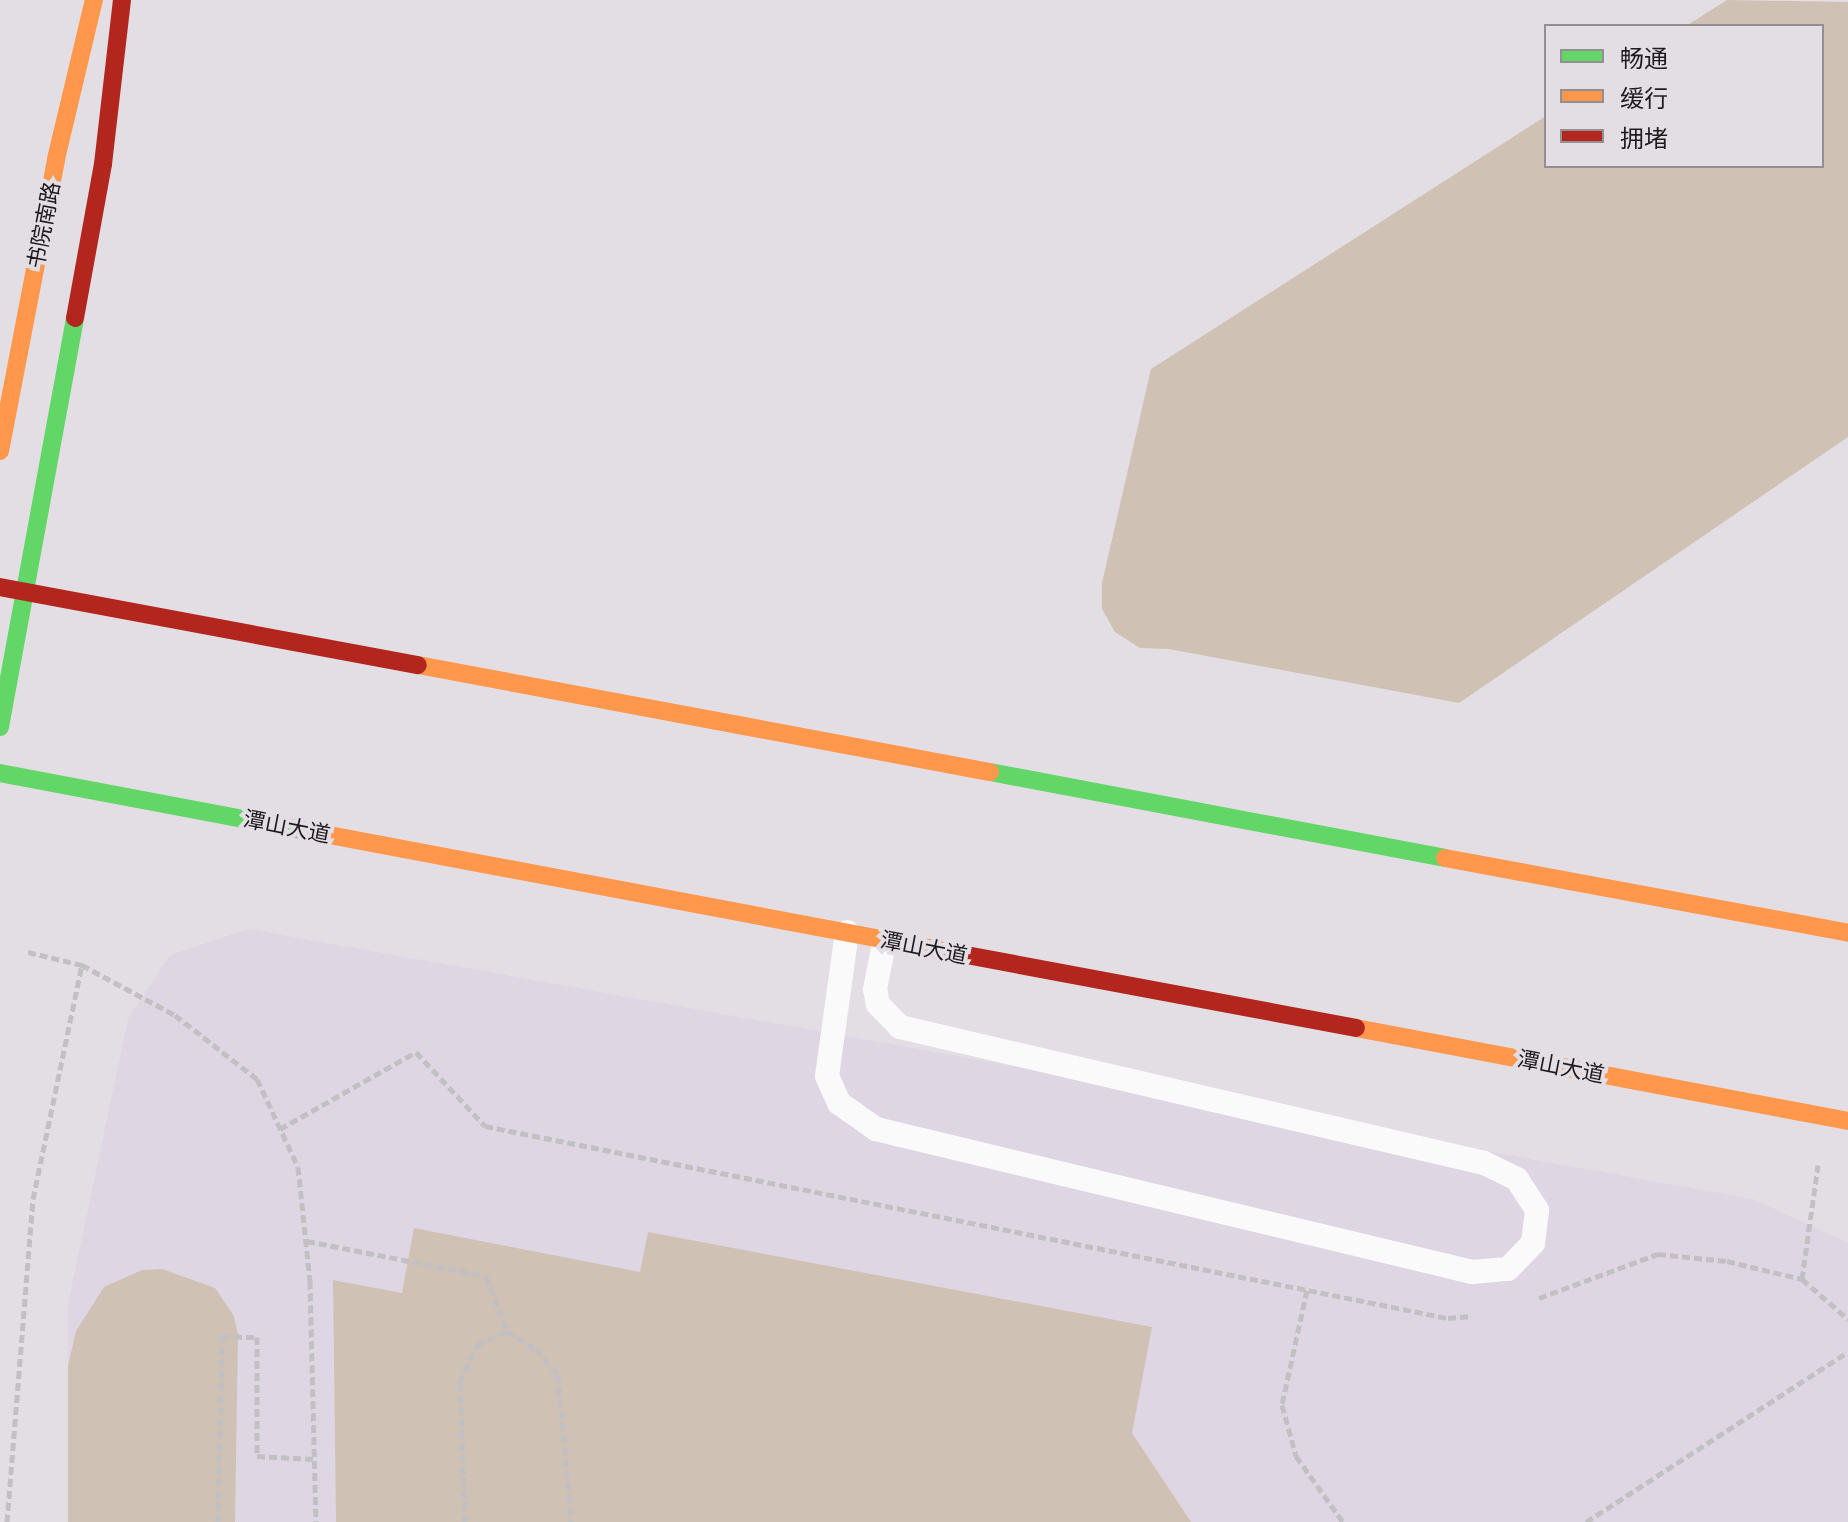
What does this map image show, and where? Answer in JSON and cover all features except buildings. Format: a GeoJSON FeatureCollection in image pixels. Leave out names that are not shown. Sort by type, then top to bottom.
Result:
{"type":"FeatureCollection","features":[{"type":"Feature","properties":{"kind":"main road","name":"书院南路"},"geometry":{"type":"LineString","coordinates":[[0,451],[56,159],[94,0]]}},
{"type":"Feature","properties":{"kind":"main road"},"geometry":{"type":"LineString","coordinates":[[0,727],[103,164],[122,0]]}},
{"type":"Feature","properties":{"kind":"main road"},"geometry":{"type":"LineString","coordinates":[[0,587],[1848,933]]}},
{"type":"Feature","properties":{"kind":"main road","name":"潭山大道"},"geometry":{"type":"LineString","coordinates":[[0,773],[1848,1121]]}},
{"type":"Feature","properties":{"kind":"lane"},"geometry":{"type":"LineString","coordinates":[[847,932],[827,1076],[839,1103],[876,1129],[1472,1272],[1508,1269],[1533,1243],[1537,1210],[1517,1179],[1484,1163],[900,1027],[886,1018],[878,1004],[875,989],[885,939]]}},
{"type":"Feature","properties":{"kind":"path"},"geometry":{"type":"LineString","coordinates":[[28,952],[82,965],[175,1015],[257,1079],[298,1167],[307,1241],[316,1522]]}},
{"type":"Feature","properties":{"kind":"path"},"geometry":{"type":"LineString","coordinates":[[7,1522],[33,1199],[82,965]]}},
{"type":"Feature","properties":{"kind":"path"},"geometry":{"type":"LineString","coordinates":[[1802,1279],[1825,1116]]}},
{"type":"Feature","properties":{"kind":"path"},"geometry":{"type":"LineString","coordinates":[[307,1241],[486,1276],[507,1331],[536,1349],[558,1375],[571,1522]]}},
{"type":"Feature","properties":{"kind":"path"},"geometry":{"type":"LineString","coordinates":[[1307,1290],[1282,1405],[1296,1456],[1343,1522]]}},
{"type":"Feature","properties":{"kind":"path"},"geometry":{"type":"LineString","coordinates":[[465,1522],[460,1382],[477,1345],[507,1331]]}},
{"type":"Feature","properties":{"kind":"path"},"geometry":{"type":"LineString","coordinates":[[218,1522],[222,1336],[257,1337],[257,1456],[313,1459]]}},
{"type":"Feature","properties":{"kind":"path"},"geometry":{"type":"LineString","coordinates":[[1586,1522],[1848,1352]]}},
{"type":"Feature","properties":{"kind":"shaded area"},"geometry":{"type":"Polygon","coordinates":[[[249,929],[1753,1199],[1848,1243],[1848,1522],[68,1522],[68,1304],[128,1019],[170,955],[249,929]]]}},
{"type":"Feature","properties":{"kind":"traffic: fast"},"geometry":{"type":"LineString","coordinates":[[0,727],[75,318]]}},
{"type":"Feature","properties":{"kind":"traffic: fast"},"geometry":{"type":"LineString","coordinates":[[990,772],[1445,858]]}},
{"type":"Feature","properties":{"kind":"traffic: fast"},"geometry":{"type":"LineString","coordinates":[[0,773],[308,831]]}},
{"type":"Feature","properties":{"kind":"traffic: slow"},"geometry":{"type":"LineString","coordinates":[[0,451],[56,159],[94,0]]}},
{"type":"Feature","properties":{"kind":"traffic: slow"},"geometry":{"type":"LineString","coordinates":[[418,665],[990,772]]}},
{"type":"Feature","properties":{"kind":"traffic: slow"},"geometry":{"type":"LineString","coordinates":[[308,831],[945,951]]}},
{"type":"Feature","properties":{"kind":"traffic: slow"},"geometry":{"type":"LineString","coordinates":[[1445,858],[1848,933]]}},
{"type":"Feature","properties":{"kind":"traffic: slow"},"geometry":{"type":"LineString","coordinates":[[1356,1028],[1848,1121]]}},
{"type":"Feature","properties":{"kind":"traffic: jam"},"geometry":{"type":"LineString","coordinates":[[75,318],[103,164],[122,0]]}},
{"type":"Feature","properties":{"kind":"traffic: jam"},"geometry":{"type":"LineString","coordinates":[[0,587],[418,665]]}},
{"type":"Feature","properties":{"kind":"traffic: jam"},"geometry":{"type":"LineString","coordinates":[[945,951],[1356,1028]]}}]}
